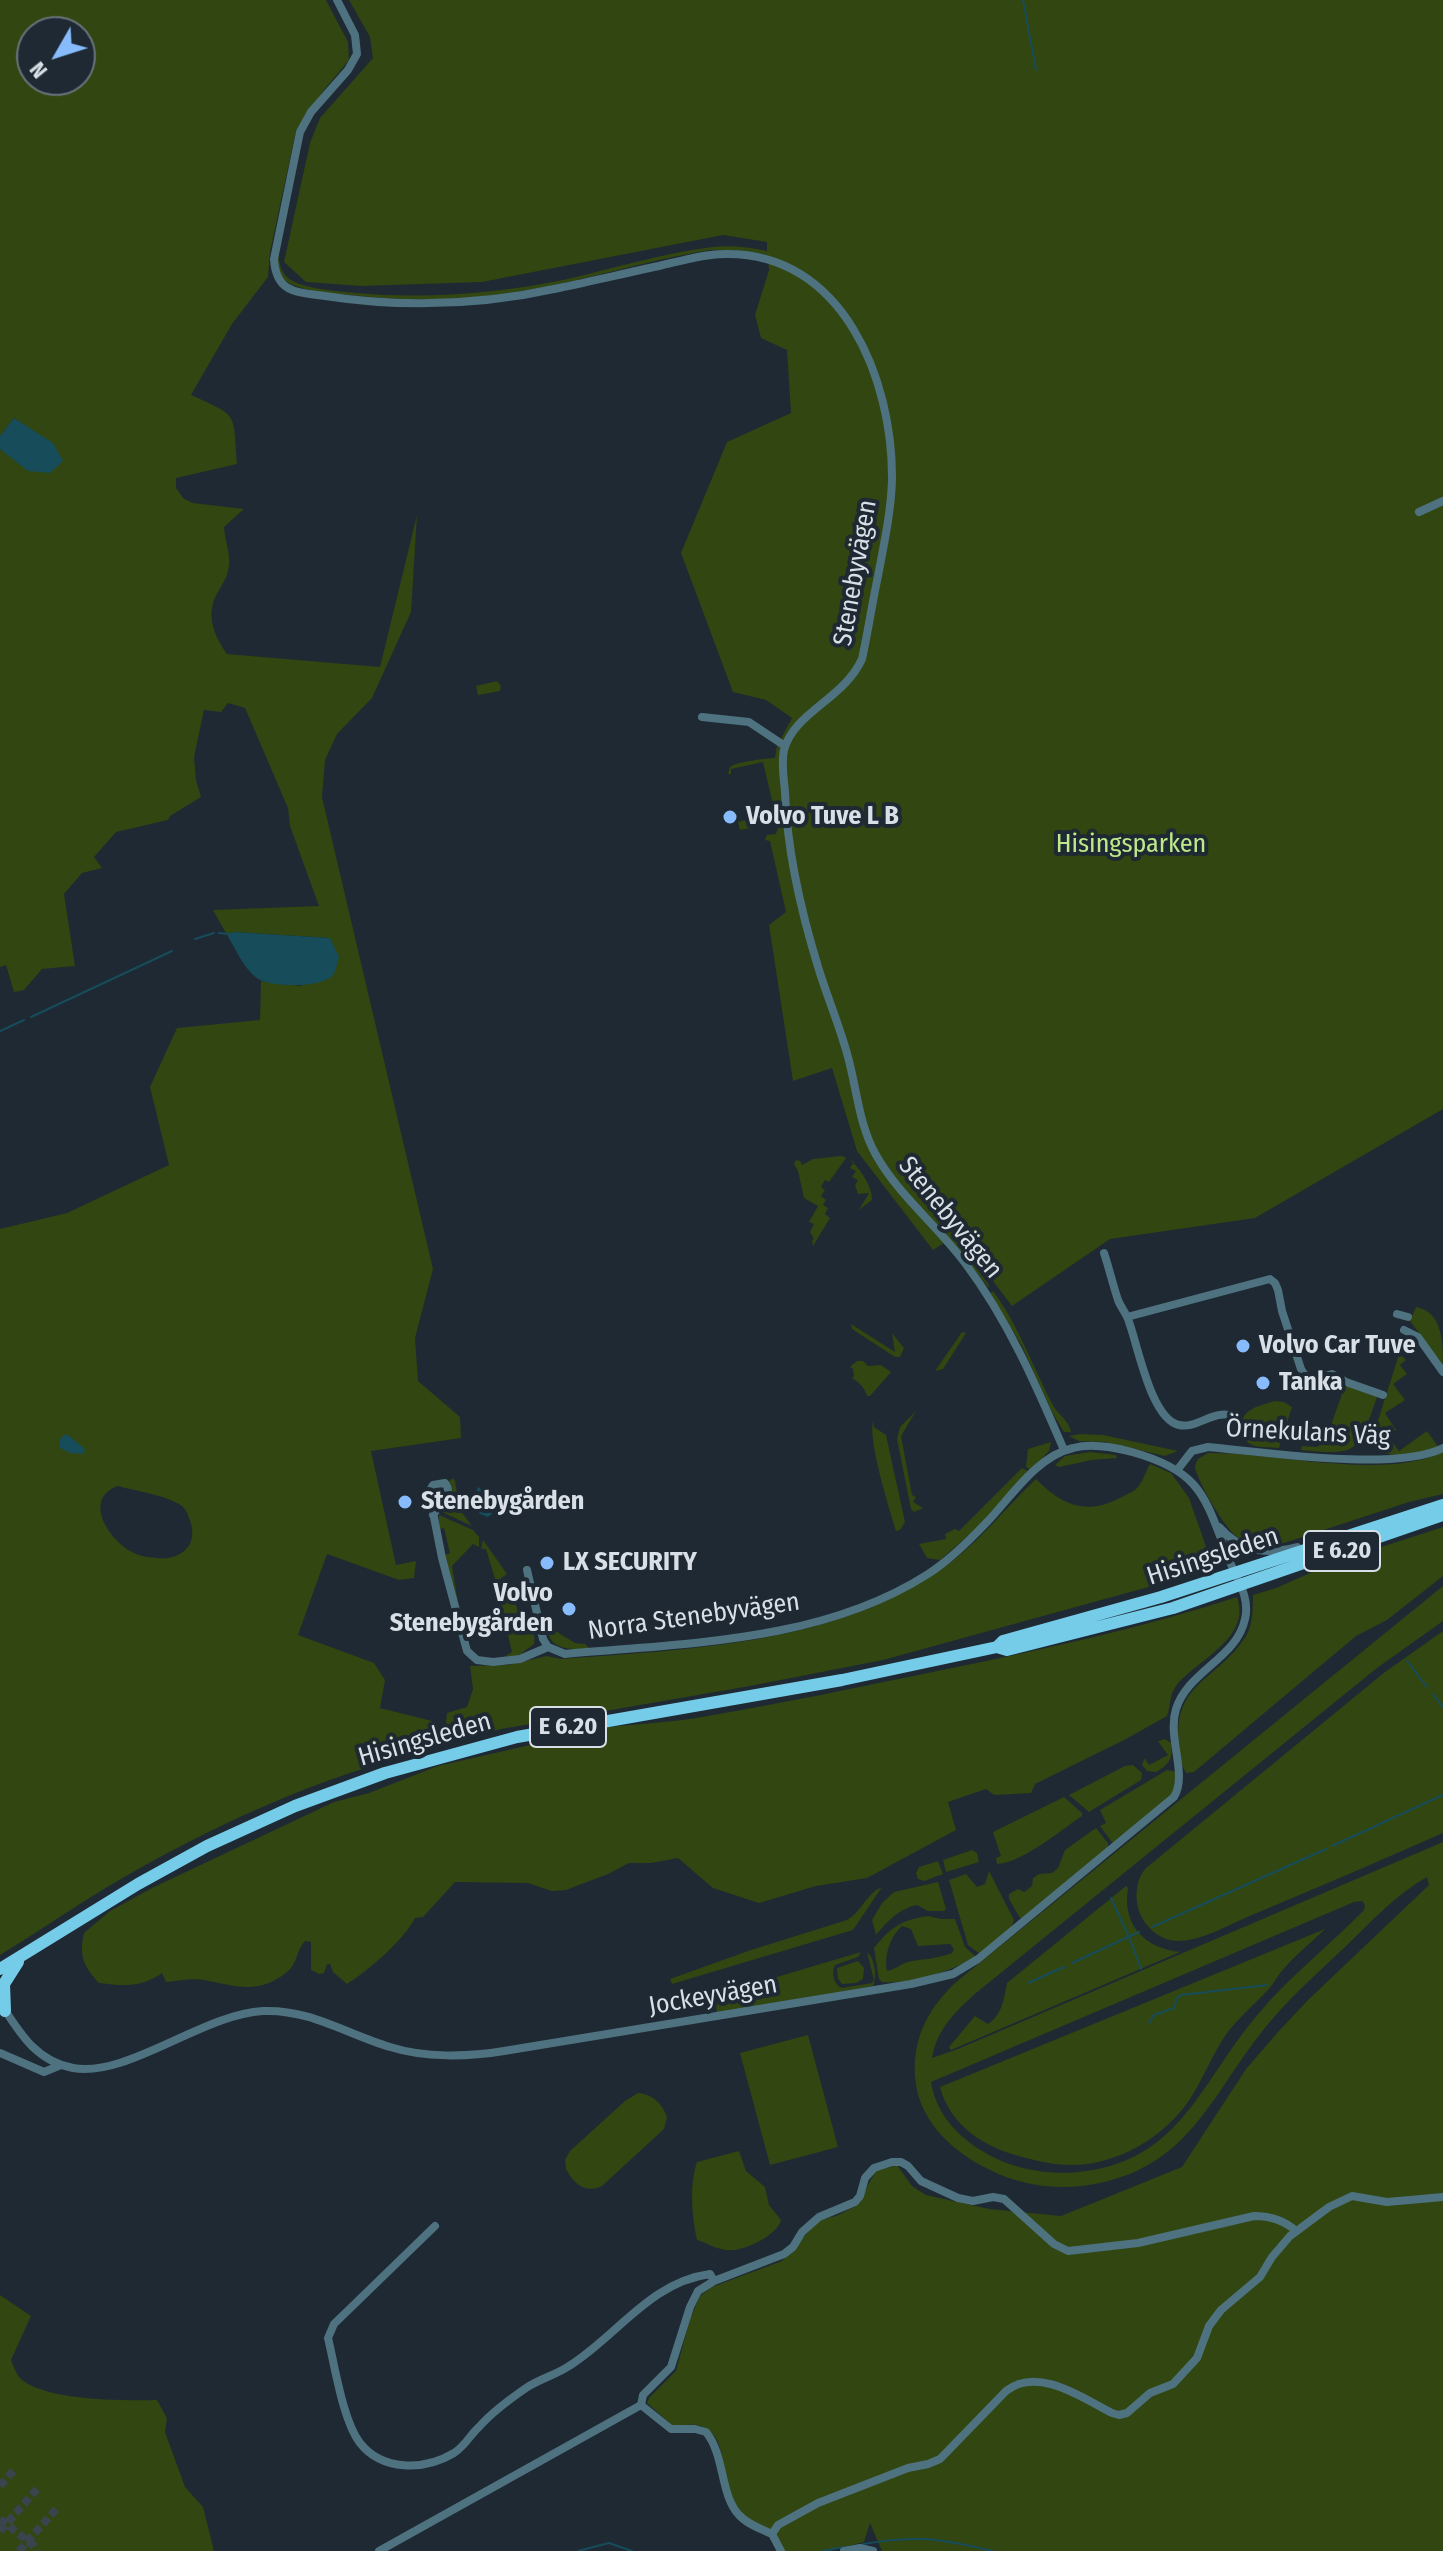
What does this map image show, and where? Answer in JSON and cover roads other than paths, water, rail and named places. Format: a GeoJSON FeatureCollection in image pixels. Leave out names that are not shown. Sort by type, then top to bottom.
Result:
{"type":"FeatureCollection","features":[{"type":"Feature","properties":{"kind":"highway","name":"Hisingsleden"},"geometry":{"type":"LineString","coordinates":[[1238,1579],[1335,1540],[1443,1505]]}},
{"type":"Feature","properties":{"kind":"highway","name":"Hisingsleden"},"geometry":{"type":"LineString","coordinates":[[0,1969],[138,1884],[207,1846],[307,1801],[413,1764],[517,1737],[842,1680],[997,1647],[1003,1641],[1161,1597],[1326,1557],[1443,1515]]}},
{"type":"Feature","properties":{"kind":"highway"},"geometry":{"type":"LineString","coordinates":[[2,2007],[4,1984],[22,1956]]}},
{"type":"Feature","properties":{"kind":"street","name":"Stenebyvägen"},"geometry":{"type":"LineString","coordinates":[[337,0],[358,42],[357,54],[350,67],[311,112],[299,135],[276,246],[276,277],[282,284],[297,291],[365,301],[441,303],[529,294],[703,256],[754,256],[780,263],[803,275],[839,307],[854,330],[879,388],[890,444],[891,497],[862,659],[847,684],[800,722],[785,746],[786,828],[813,950],[844,1045],[868,1138],[886,1170],[957,1253],[988,1297],[1030,1372],[1064,1450]]}},
{"type":"Feature","properties":{"kind":"street"},"geometry":{"type":"LineString","coordinates":[[1419,512],[1443,501]]}},
{"type":"Feature","properties":{"kind":"street"},"geometry":{"type":"LineString","coordinates":[[702,717],[749,722],[785,746]]}},
{"type":"Feature","properties":{"kind":"street","name":"Örnekulans Väg"},"geometry":{"type":"LineString","coordinates":[[1104,1253],[1148,1383],[1166,1418],[1185,1425],[1214,1416],[1233,1416]]}},
{"type":"Feature","properties":{"kind":"street"},"geometry":{"type":"LineString","coordinates":[[1127,1317],[1270,1279],[1275,1283],[1306,1377],[1314,1379],[1332,1374],[1383,1395]]}},
{"type":"Feature","properties":{"kind":"street"},"geometry":{"type":"LineString","coordinates":[[1397,1314],[1408,1317]]}},
{"type":"Feature","properties":{"kind":"street"},"geometry":{"type":"LineString","coordinates":[[1404,1330],[1418,1337],[1443,1372]]}},
{"type":"Feature","properties":{"kind":"street"},"geometry":{"type":"LineString","coordinates":[[1064,1450],[1086,1445],[1106,1447],[1157,1459],[1178,1469],[1200,1491],[1238,1579]]}},
{"type":"Feature","properties":{"kind":"street","name":"Örnekulans Väg"},"geometry":{"type":"LineString","coordinates":[[1178,1469],[1192,1451],[1208,1447],[1347,1459],[1405,1458],[1427,1455],[1443,1448]]}},
{"type":"Feature","properties":{"kind":"street","name":"Norra Stenebyvägen"},"geometry":{"type":"LineString","coordinates":[[433,1515],[463,1639],[470,1655],[485,1662],[514,1660],[548,1647],[565,1654],[682,1645],[753,1635],[820,1620],[875,1603],[904,1589],[945,1562],[1033,1473],[1064,1450]]}},
{"type":"Feature","properties":{"kind":"street"},"geometry":{"type":"LineString","coordinates":[[1216,1524],[1238,1545],[1262,1551],[1335,1540]]}},
{"type":"Feature","properties":{"kind":"street"},"geometry":{"type":"LineString","coordinates":[[527,1570],[543,1639],[548,1647]]}},
{"type":"Feature","properties":{"kind":"street","name":"Jockeyvägen"},"geometry":{"type":"LineString","coordinates":[[0,2053],[44,2072],[61,2065],[102,2068],[250,2012],[297,2013],[329,2022],[394,2049],[464,2055],[911,1984],[953,1974],[978,1959],[1024,1923],[1174,1797],[1180,1781],[1173,1731],[1177,1707],[1189,1687],[1237,1639],[1246,1609],[1238,1579]]}},
{"type":"Feature","properties":{"kind":"street"},"geometry":{"type":"LineString","coordinates":[[2,2007],[39,2054],[61,2065]]}},
{"type":"Feature","properties":{"kind":"street"},"geometry":{"type":"LineString","coordinates":[[379,2551],[641,2405],[643,2395],[671,2367],[694,2297],[703,2286],[784,2254],[819,2217],[855,2202],[865,2178],[874,2168],[901,2162],[921,2181],[958,2198],[973,2201],[993,2197],[1004,2199],[1054,2244],[1068,2251],[1138,2243],[1254,2216],[1274,2218],[1296,2231]]}},
{"type":"Feature","properties":{"kind":"street"},"geometry":{"type":"LineString","coordinates":[[772,2534],[778,2525],[818,2503],[940,2459],[1006,2391],[1018,2383],[1051,2384],[1112,2413],[1127,2413],[1150,2393],[1167,2387],[1177,2379],[1197,2358],[1215,2317],[1260,2277],[1272,2257],[1296,2231],[1339,2200],[1352,2196],[1387,2202],[1443,2197]]}},
{"type":"Feature","properties":{"kind":"street"},"geometry":{"type":"LineString","coordinates":[[435,2226],[329,2331],[328,2338],[354,2434],[373,2456],[393,2465],[437,2460],[456,2452],[487,2419],[517,2395],[576,2361],[641,2306],[688,2278],[710,2274],[714,2281]]}},
{"type":"Feature","properties":{"kind":"street"},"geometry":{"type":"LineString","coordinates":[[641,2405],[671,2429],[706,2432],[721,2464],[734,2508],[747,2522],[772,2534],[781,2551]]}},
{"type":"Feature","properties":{"kind":"street"},"geometry":{"type":"LineString","coordinates":[[844,2551],[860,2548],[873,2551]]}},
{"type":"Feature","properties":{"kind":"water"},"geometry":{"type":"Polygon","coordinates":[[[14,418],[53,443],[63,461],[50,473],[28,471],[0,449],[0,436],[14,418]]]}},
{"type":"Feature","properties":{"kind":"water"},"geometry":{"type":"Polygon","coordinates":[[[233,932],[330,938],[339,957],[335,971],[328,979],[309,984],[287,985],[260,980],[245,966],[227,935],[233,932]]]}},
{"type":"Feature","properties":{"kind":"water"},"geometry":{"type":"Polygon","coordinates":[[[64,1435],[85,1449],[83,1454],[60,1448],[60,1439],[64,1435]]]}},
{"type":"Feature","properties":{"kind":"water"},"geometry":{"type":"Polygon","coordinates":[[[478,1487],[492,1496],[495,1503],[488,1517],[471,1505],[478,1487]]]}},
{"type":"Feature","properties":{"kind":"waterway"},"geometry":{"type":"LineString","coordinates":[[1023,0],[1036,70]]}},
{"type":"Feature","properties":{"kind":"waterway"},"geometry":{"type":"LineString","coordinates":[[195,939],[214,933]]}},
{"type":"Feature","properties":{"kind":"waterway"},"geometry":{"type":"LineString","coordinates":[[219,933],[230,934]]}},
{"type":"Feature","properties":{"kind":"waterway"},"geometry":{"type":"LineString","coordinates":[[31,1017],[172,951]]}},
{"type":"Feature","properties":{"kind":"waterway"},"geometry":{"type":"LineString","coordinates":[[0,1031],[24,1020]]}},
{"type":"Feature","properties":{"kind":"waterway"},"geometry":{"type":"LineString","coordinates":[[1407,1661],[1427,1687]]}},
{"type":"Feature","properties":{"kind":"waterway"},"geometry":{"type":"LineString","coordinates":[[1433,1694],[1443,1707]]}},
{"type":"Feature","properties":{"kind":"waterway"},"geometry":{"type":"LineString","coordinates":[[1332,1846],[1443,1795]]}},
{"type":"Feature","properties":{"kind":"waterway"},"geometry":{"type":"LineString","coordinates":[[1152,1927],[1326,1849]]}},
{"type":"Feature","properties":{"kind":"waterway"},"geometry":{"type":"LineString","coordinates":[[1111,1898],[1141,1969]]}},
{"type":"Feature","properties":{"kind":"waterway"},"geometry":{"type":"LineString","coordinates":[[1072,1963],[1139,1932]]}},
{"type":"Feature","properties":{"kind":"waterway"},"geometry":{"type":"LineString","coordinates":[[1028,1983],[1064,1967]]}},
{"type":"Feature","properties":{"kind":"waterway"},"geometry":{"type":"LineString","coordinates":[[1149,2023],[1154,2015],[1174,2008],[1181,1995],[1267,1985]]}},
{"type":"Feature","properties":{"kind":"waterway"},"geometry":{"type":"LineString","coordinates":[[863,2544],[928,2539],[992,2551]]}},
{"type":"Feature","properties":{"kind":"waterway"},"geometry":{"type":"LineString","coordinates":[[578,2551],[609,2543],[632,2551]]}},
{"type":"Feature","properties":{"kind":"waterway"},"geometry":{"type":"LineString","coordinates":[[822,2551],[844,2547]]}},
{"type":"Feature","properties":{"kind":"tunnel"},"geometry":{"type":"LineString","coordinates":[[0,2486],[14,2470]]}},
{"type":"Feature","properties":{"kind":"tunnel"},"geometry":{"type":"LineString","coordinates":[[0,2531],[37,2489]]}},
{"type":"Feature","properties":{"kind":"tunnel"},"geometry":{"type":"LineString","coordinates":[[19,2551],[57,2508]]}},
{"type":"Feature","properties":{"kind":"tunnel"},"geometry":{"type":"LineString","coordinates":[[0,2519],[34,2546],[36,2551]]}},
{"type":"Feature","properties":{"kind":"place","name":"Volvo Tuve L B"},"geometry":{"type":"Point","coordinates":[730,817]}},
{"type":"Feature","properties":{"kind":"place","name":"Volvo Car Tuve"},"geometry":{"type":"Point","coordinates":[1243,1346]}},
{"type":"Feature","properties":{"kind":"place","name":"Tanka"},"geometry":{"type":"Point","coordinates":[1263,1383]}},
{"type":"Feature","properties":{"kind":"place","name":"Stenebygården"},"geometry":{"type":"Point","coordinates":[405,1502]}},
{"type":"Feature","properties":{"kind":"place","name":"LX SECURITY"},"geometry":{"type":"Point","coordinates":[547,1563]}},
{"type":"Feature","properties":{"kind":"place","name":"Volvo Stenebygården"},"geometry":{"type":"Point","coordinates":[569,1609]}},
{"type":"Feature","properties":{"kind":"park label","name":"Hisingsparken"},"geometry":{"type":"Point","coordinates":[1131,845]}}]}
